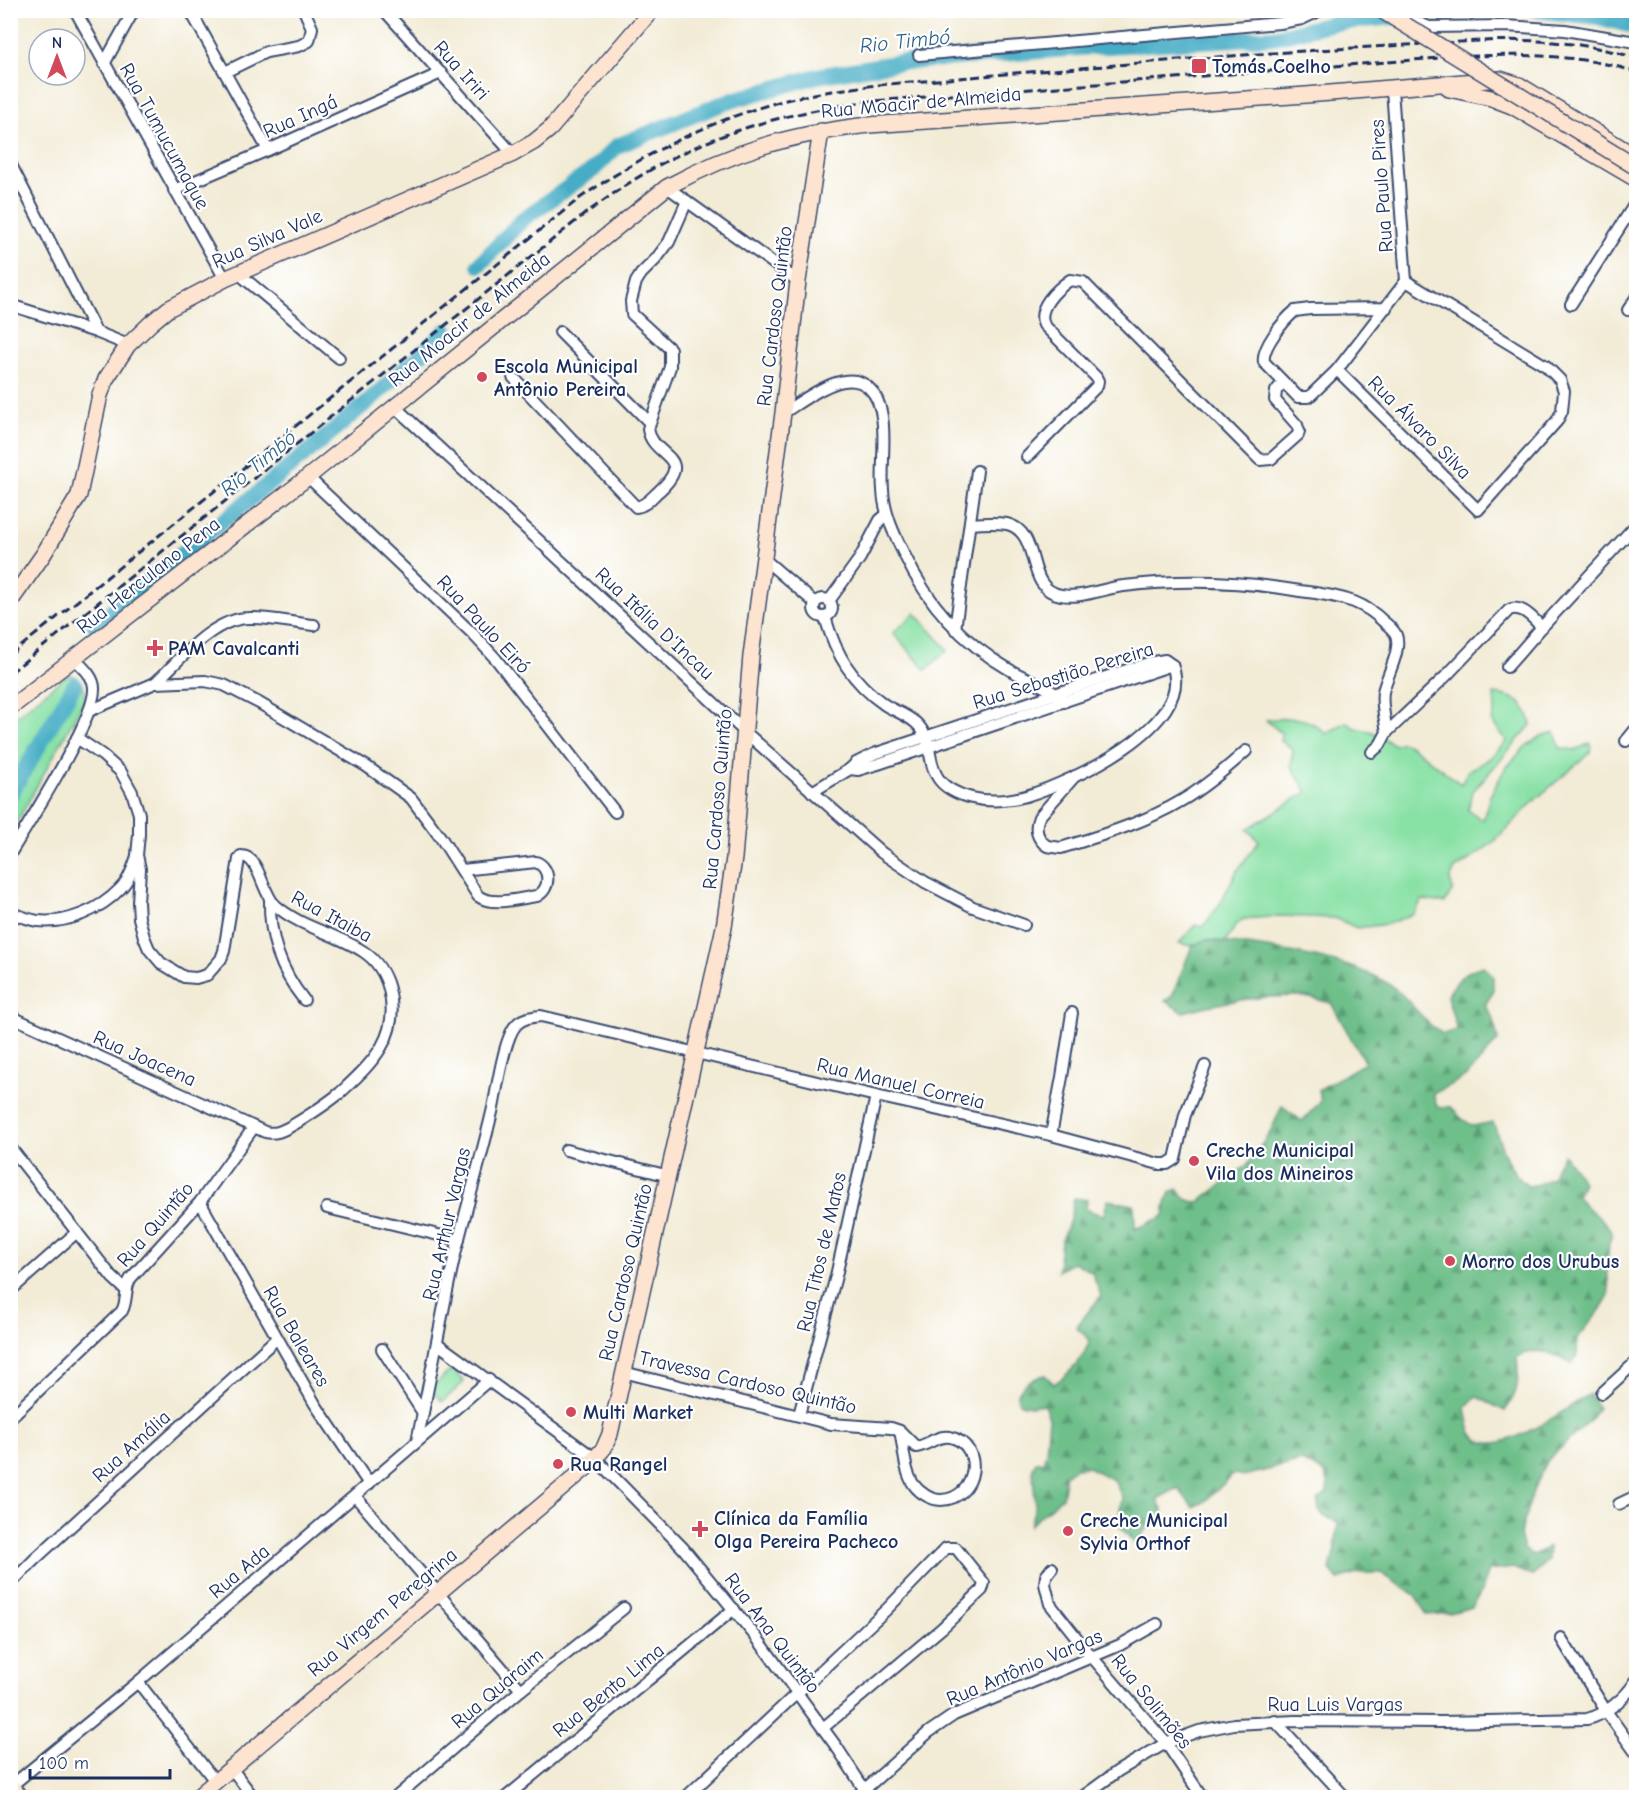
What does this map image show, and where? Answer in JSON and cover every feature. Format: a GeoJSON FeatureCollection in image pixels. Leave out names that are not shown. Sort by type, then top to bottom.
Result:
{"type":"FeatureCollection","features":[{"type":"Feature","properties":{"kind":"street"},"geometry":{"type":"LineString","coordinates":[[104,64],[135,10]]}},
{"type":"Feature","properties":{"kind":"street"},"geometry":{"type":"LineString","coordinates":[[190,10],[268,150]]}},
{"type":"Feature","properties":{"kind":"street"},"geometry":{"type":"LineString","coordinates":[[225,72],[266,52],[298,46],[309,41],[312,28],[304,10]]}},
{"type":"Feature","properties":{"kind":"street","name":"Rua Iriri"},"geometry":{"type":"LineString","coordinates":[[384,10],[513,154]]}},
{"type":"Feature","properties":{"kind":"street","name":"Rua Silva Vale"},"geometry":{"type":"LineString","coordinates":[[10,602],[43,555],[79,495],[100,395],[109,372],[128,345],[168,309],[231,276],[513,154],[534,142],[550,129],[652,10]]}},
{"type":"Feature","properties":{"kind":"street"},"geometry":{"type":"LineString","coordinates":[[919,55],[1280,23],[1302,19],[1321,10]]}},
{"type":"Feature","properties":{"kind":"street"},"geometry":{"type":"LineString","coordinates":[[1381,10],[1636,167]]}},
{"type":"Feature","properties":{"kind":"street","name":"Rua Tumucumaque"},"geometry":{"type":"LineString","coordinates":[[78,11],[104,64],[174,190],[231,276]]}},
{"type":"Feature","properties":{"kind":"street"},"geometry":{"type":"LineString","coordinates":[[1398,11],[1429,27],[1506,26],[1565,30],[1636,42]]}},
{"type":"Feature","properties":{"kind":"street","name":"Rua Ingá"},"geometry":{"type":"LineString","coordinates":[[174,190],[441,73]]}},
{"type":"Feature","properties":{"kind":"street"},"geometry":{"type":"LineString","coordinates":[[1431,86],[1482,80],[1508,81],[1519,85],[1636,157]]}},
{"type":"Feature","properties":{"kind":"street"},"geometry":{"type":"LineString","coordinates":[[1431,86],[1491,98],[1512,106],[1636,179]]}},
{"type":"Feature","properties":{"kind":"street","name":"Rua Moacir de Almeida"},"geometry":{"type":"LineString","coordinates":[[394,406],[667,187],[720,160],[750,149],[821,131],[869,125],[1431,86]]}},
{"type":"Feature","properties":{"kind":"street","name":"Rua Paulo Pires"},"geometry":{"type":"LineString","coordinates":[[1392,89],[1406,281]]}},
{"type":"Feature","properties":{"kind":"street","name":"Rua Cardoso Quintão"},"geometry":{"type":"LineString","coordinates":[[596,1459],[610,1434],[724,927],[734,858],[744,731],[764,559],[798,281],[821,131]]}},
{"type":"Feature","properties":{"kind":"street"},"geometry":{"type":"LineString","coordinates":[[10,163],[96,332]]}},
{"type":"Feature","properties":{"kind":"street"},"geometry":{"type":"LineString","coordinates":[[667,187],[798,281]]}},
{"type":"Feature","properties":{"kind":"street"},"geometry":{"type":"LineString","coordinates":[[513,377],[636,507],[644,505],[672,479],[674,471],[672,461],[650,437],[648,429],[670,367],[670,350],[632,314],[631,302],[641,274],[669,242],[687,201]]}},
{"type":"Feature","properties":{"kind":"street"},"geometry":{"type":"LineString","coordinates":[[1570,304],[1636,202]]}},
{"type":"Feature","properties":{"kind":"street"},"geometry":{"type":"LineString","coordinates":[[231,276],[339,358]]}},
{"type":"Feature","properties":{"kind":"street"},"geometry":{"type":"LineString","coordinates":[[1027,457],[1097,386],[1098,381],[1095,377],[1044,325],[1041,319],[1042,308],[1070,280],[1083,282],[1260,460],[1271,459],[1299,431],[1297,425],[1275,400],[1276,391],[1283,382]]}},
{"type":"Feature","properties":{"kind":"street"},"geometry":{"type":"LineString","coordinates":[[1386,308],[1295,311],[1267,346],[1264,362],[1298,397],[1304,399],[1313,395],[1336,370],[1386,308],[1406,281]]}},
{"type":"Feature","properties":{"kind":"street","name":"Rua Álvaro Silva"},"geometry":{"type":"LineString","coordinates":[[1336,370],[1478,510],[1557,421],[1564,400],[1560,380],[1555,374],[1546,366],[1406,281]]}},
{"type":"Feature","properties":{"kind":"street"},"geometry":{"type":"LineString","coordinates":[[1628,310],[1636,297]]}},
{"type":"Feature","properties":{"kind":"street"},"geometry":{"type":"LineString","coordinates":[[10,306],[96,332],[128,345]]}},
{"type":"Feature","properties":{"kind":"street"},"geometry":{"type":"LineString","coordinates":[[560,332],[649,422]]}},
{"type":"Feature","properties":{"kind":"street"},"geometry":{"type":"LineString","coordinates":[[783,413],[835,383],[859,382],[868,387],[874,395],[880,412],[884,438],[883,490],[886,515],[919,585],[935,608],[972,645],[1000,664],[1056,693],[1064,702]]}},
{"type":"Feature","properties":{"kind":"street","name":"Rua Herculano Pena"},"geometry":{"type":"LineString","coordinates":[[10,708],[308,477],[394,406]]}},
{"type":"Feature","properties":{"kind":"street","name":"Rua Itália D'Incau"},"geometry":{"type":"LineString","coordinates":[[394,406],[744,731],[882,853],[925,882],[973,907],[1024,925]]}},
{"type":"Feature","properties":{"kind":"street"},"geometry":{"type":"LineString","coordinates":[[955,629],[977,471]]}},
{"type":"Feature","properties":{"kind":"street","name":"Rua Paulo Eiró"},"geometry":{"type":"LineString","coordinates":[[308,477],[496,658],[615,812]]}},
{"type":"Feature","properties":{"kind":"street"},"geometry":{"type":"LineString","coordinates":[[829,601],[860,558],[880,520],[886,515]]}},
{"type":"Feature","properties":{"kind":"street"},"geometry":{"type":"LineString","coordinates":[[970,524],[1005,524],[1015,527],[1031,549],[1036,573],[1041,581],[1057,595],[1074,596],[1124,586],[1172,582],[1235,583],[1330,595],[1355,603],[1378,617],[1396,634],[1398,642],[1383,690],[1382,702],[1387,732]]}},
{"type":"Feature","properties":{"kind":"street"},"geometry":{"type":"LineString","coordinates":[[1507,668],[1636,525]]}},
{"type":"Feature","properties":{"kind":"street"},"geometry":{"type":"LineString","coordinates":[[764,559],[815,603],[815,614],[825,617]]}},
{"type":"Feature","properties":{"kind":"street"},"geometry":{"type":"LineString","coordinates":[[815,603],[821,599],[829,601]]}},
{"type":"Feature","properties":{"kind":"street"},"geometry":{"type":"LineString","coordinates":[[825,617],[832,610],[829,601]]}},
{"type":"Feature","properties":{"kind":"street"},"geometry":{"type":"LineString","coordinates":[[1372,752],[1380,745],[1387,732],[1447,675],[1509,610],[1516,607],[1521,609],[1542,627]]}},
{"type":"Feature","properties":{"kind":"street"},"geometry":{"type":"LineString","coordinates":[[89,711],[155,683],[208,633],[228,622],[250,617],[314,625]]}},
{"type":"Feature","properties":{"kind":"street"},"geometry":{"type":"LineString","coordinates":[[825,617],[830,635],[855,680],[878,700],[920,728],[934,772],[940,782],[972,798],[990,800],[1024,796],[1076,775],[1136,740],[1159,719],[1166,708],[1173,689],[1175,674],[1172,665]]}},
{"type":"Feature","properties":{"kind":"street"},"geometry":{"type":"LineString","coordinates":[[10,854],[77,738],[94,698],[94,684],[74,658]]}},
{"type":"Feature","properties":{"kind":"street","name":"Rua Sebastião Pereira"},"geometry":{"type":"LineString","coordinates":[[926,742],[1056,693],[1159,660],[1165,660],[1172,665]]}},
{"type":"Feature","properties":{"kind":"street","name":"Rua Sebastião Pereira"},"geometry":{"type":"LineString","coordinates":[[812,792],[862,759],[1064,702],[1172,665]]}},
{"type":"Feature","properties":{"kind":"street"},"geometry":{"type":"LineString","coordinates":[[155,683],[205,681],[224,685],[366,766],[411,798],[478,896],[486,900],[537,896],[546,887],[547,872],[543,865],[536,862],[462,870]]}},
{"type":"Feature","properties":{"kind":"street"},"geometry":{"type":"LineString","coordinates":[[1626,741],[1636,729]]}},
{"type":"Feature","properties":{"kind":"street","name":"Rua Itaiba"},"geometry":{"type":"LineString","coordinates":[[77,738],[102,755],[121,772],[132,792],[139,814],[137,855],[140,869],[139,918],[149,949],[161,963],[184,977],[195,978],[207,975],[222,960],[238,864],[241,856],[249,856],[256,865],[261,884],[270,900],[304,925],[362,951],[374,960],[388,984],[393,1003],[388,1036],[360,1074],[336,1096],[284,1129],[277,1132],[259,1129]]}},
{"type":"Feature","properties":{"kind":"street"},"geometry":{"type":"LineString","coordinates":[[1076,775],[1039,817],[1036,824],[1038,837],[1047,846],[1061,848],[1146,819],[1203,787],[1246,751]]}},
{"type":"Feature","properties":{"kind":"street"},"geometry":{"type":"LineString","coordinates":[[10,913],[38,921],[67,919],[97,907],[120,889],[130,874],[137,855]]}},
{"type":"Feature","properties":{"kind":"street"},"geometry":{"type":"LineString","coordinates":[[270,900],[270,926],[281,964],[304,1000]]}},
{"type":"Feature","properties":{"kind":"street"},"geometry":{"type":"LineString","coordinates":[[1051,1135],[1072,1013]]}},
{"type":"Feature","properties":{"kind":"street","name":"Rua Joacena"},"geometry":{"type":"LineString","coordinates":[[10,1016],[259,1129]]}},
{"type":"Feature","properties":{"kind":"street","name":"Rua Manuel Correia"},"geometry":{"type":"LineString","coordinates":[[522,1020],[541,1016],[1051,1135],[1159,1164],[1172,1162],[1177,1154],[1180,1132],[1195,1087],[1205,1066]]}},
{"type":"Feature","properties":{"kind":"street","name":"Rua Arthur Vargas"},"geometry":{"type":"LineString","coordinates":[[417,1441],[459,1240],[510,1034],[522,1020]]}},
{"type":"Feature","properties":{"kind":"street","name":"Rua Titos de Matos"},"geometry":{"type":"LineString","coordinates":[[799,1415],[836,1276],[876,1096]]}},
{"type":"Feature","properties":{"kind":"street","name":"Rua Quintão"},"geometry":{"type":"LineString","coordinates":[[10,1418],[122,1311],[131,1278],[200,1202],[259,1129]]}},
{"type":"Feature","properties":{"kind":"street"},"geometry":{"type":"LineString","coordinates":[[10,1147],[112,1277],[126,1290]]}},
{"type":"Feature","properties":{"kind":"street"},"geometry":{"type":"LineString","coordinates":[[566,1150],[669,1176]]}},
{"type":"Feature","properties":{"kind":"street","name":"Rua Baleares"},"geometry":{"type":"LineString","coordinates":[[200,1202],[315,1404],[369,1484]]}},
{"type":"Feature","properties":{"kind":"street"},"geometry":{"type":"LineString","coordinates":[[327,1208],[459,1240]]}},
{"type":"Feature","properties":{"kind":"street"},"geometry":{"type":"LineString","coordinates":[[10,1291],[77,1232]]}},
{"type":"Feature","properties":{"kind":"street","name":"Rua Amália"},"geometry":{"type":"LineString","coordinates":[[10,1584],[35,1558],[277,1338]]}},
{"type":"Feature","properties":{"kind":"street","name":"Rua Ana Quintão"},"geometry":{"type":"LineString","coordinates":[[438,1344],[596,1459],[683,1548],[734,1610],[823,1728],[868,1793]]}},
{"type":"Feature","properties":{"kind":"street"},"geometry":{"type":"LineString","coordinates":[[382,1349],[423,1413]]}},
{"type":"Feature","properties":{"kind":"street"},"geometry":{"type":"LineString","coordinates":[[1602,1393],[1636,1362]]}},
{"type":"Feature","properties":{"kind":"street","name":"Travessa Cardoso Quintão"},"geometry":{"type":"LineString","coordinates":[[623,1372],[831,1424],[880,1427],[900,1431],[916,1447],[937,1437],[958,1440],[969,1451],[973,1471],[969,1483],[960,1495],[948,1500],[935,1500],[923,1494],[914,1485],[900,1431]]}},
{"type":"Feature","properties":{"kind":"street","name":"Rua Ada"},"geometry":{"type":"LineString","coordinates":[[11,1786],[138,1682],[489,1380]]}},
{"type":"Feature","properties":{"kind":"street","name":"Rua Virgem Peregrina"},"geometry":{"type":"LineString","coordinates":[[196,1797],[596,1459]]}},
{"type":"Feature","properties":{"kind":"street"},"geometry":{"type":"LineString","coordinates":[[355,1496],[521,1690]]}},
{"type":"Feature","properties":{"kind":"street"},"geometry":{"type":"LineString","coordinates":[[1619,1504],[1636,1496]]}},
{"type":"Feature","properties":{"kind":"street"},"geometry":{"type":"LineString","coordinates":[[685,1797],[887,1609],[946,1548],[956,1548],[984,1582],[982,1590],[942,1628],[823,1728]]}},
{"type":"Feature","properties":{"kind":"street","name":"Rua Solimões"},"geometry":{"type":"LineString","coordinates":[[1052,1568],[1046,1576],[1045,1584],[1050,1604],[1166,1743],[1203,1797]]}},
{"type":"Feature","properties":{"kind":"street","name":"Rua Quaraim"},"geometry":{"type":"LineString","coordinates":[[395,1797],[521,1690],[624,1608]]}},
{"type":"Feature","properties":{"kind":"street","name":"Rua Bento Lima"},"geometry":{"type":"LineString","coordinates":[[505,1797],[734,1610]]}},
{"type":"Feature","properties":{"kind":"street","name":"Rua Antônio Vargas"},"geometry":{"type":"LineString","coordinates":[[855,1797],[868,1793],[929,1732],[954,1715],[1120,1645],[1157,1624]]}},
{"type":"Feature","properties":{"kind":"street"},"geometry":{"type":"LineString","coordinates":[[1561,1638],[1606,1711],[1636,1753]]}},
{"type":"Feature","properties":{"kind":"street"},"geometry":{"type":"LineString","coordinates":[[138,1682],[215,1781]]}},
{"type":"Feature","properties":{"kind":"street"},"geometry":{"type":"LineString","coordinates":[[1606,1711],[1633,1689],[1636,1682]]}},
{"type":"Feature","properties":{"kind":"street","name":"Rua Luis Vargas"},"geometry":{"type":"LineString","coordinates":[[1081,1797],[1118,1771],[1166,1743],[1199,1731],[1234,1724],[1275,1721],[1580,1720],[1595,1717],[1606,1711]]}},
{"type":"Feature","properties":{"kind":"street"},"geometry":{"type":"LineString","coordinates":[[1275,1721],[1346,1797]]}},
{"type":"Feature","properties":{"kind":"street"},"geometry":{"type":"LineString","coordinates":[[231,1768],[254,1797]]}},
{"type":"Feature","properties":{"kind":"street"},"geometry":{"type":"LineString","coordinates":[[11,1786],[21,1797]]}},
{"type":"Feature","properties":{"kind":"green space"},"geometry":{"type":"Polygon","coordinates":[[[915,613],[948,650],[926,670],[893,633],[915,613]]]}},
{"type":"Feature","properties":{"kind":"green space"},"geometry":{"type":"Polygon","coordinates":[[[71,675],[79,679],[83,685],[84,701],[11,833],[11,720],[66,676],[71,675]]]}},
{"type":"Feature","properties":{"kind":"green space"},"geometry":{"type":"Polygon","coordinates":[[[1494,694],[1519,702],[1526,711],[1531,725],[1473,791],[1468,810],[1483,820],[1490,796],[1505,769],[1526,746],[1541,736],[1555,732],[1560,748],[1576,750],[1590,743],[1591,752],[1536,799],[1496,840],[1455,869],[1450,880],[1453,890],[1445,903],[1422,900],[1414,914],[1388,924],[1357,928],[1335,918],[1281,916],[1244,919],[1237,924],[1225,942],[1206,940],[1192,946],[1179,943],[1195,925],[1203,927],[1218,907],[1237,871],[1259,841],[1247,829],[1307,792],[1291,766],[1293,749],[1281,741],[1281,733],[1266,720],[1291,718],[1306,720],[1326,734],[1346,722],[1355,728],[1373,732],[1394,745],[1402,742],[1411,746],[1461,784],[1468,771],[1489,759],[1507,741],[1492,722],[1495,710],[1494,694]]]}},
{"type":"Feature","properties":{"kind":"green space"},"geometry":{"type":"Polygon","coordinates":[[[1206,940],[1303,954],[1353,968],[1393,987],[1429,1024],[1443,1034],[1457,1030],[1447,996],[1462,976],[1484,966],[1493,976],[1493,992],[1485,1005],[1493,1018],[1498,1040],[1467,1076],[1433,1094],[1437,1107],[1451,1107],[1473,1126],[1493,1122],[1510,1165],[1528,1186],[1539,1184],[1553,1177],[1564,1154],[1583,1182],[1577,1196],[1612,1233],[1607,1264],[1609,1295],[1577,1339],[1577,1354],[1572,1364],[1539,1351],[1517,1357],[1517,1386],[1505,1411],[1477,1397],[1466,1408],[1473,1435],[1480,1441],[1491,1443],[1519,1436],[1536,1428],[1589,1394],[1599,1408],[1589,1421],[1546,1462],[1533,1491],[1520,1535],[1524,1549],[1533,1555],[1549,1547],[1548,1560],[1533,1576],[1513,1568],[1489,1571],[1472,1607],[1450,1613],[1427,1615],[1415,1595],[1381,1573],[1359,1573],[1338,1580],[1330,1570],[1338,1522],[1324,1516],[1319,1511],[1318,1501],[1327,1493],[1328,1483],[1325,1473],[1302,1461],[1244,1476],[1234,1474],[1204,1502],[1193,1507],[1178,1488],[1157,1499],[1164,1514],[1142,1533],[1145,1539],[1136,1545],[1118,1524],[1122,1497],[1114,1480],[1088,1467],[1076,1468],[1066,1474],[1062,1497],[1030,1525],[1035,1507],[1033,1468],[1036,1462],[1043,1462],[1046,1453],[1049,1418],[1044,1404],[1031,1406],[1020,1404],[1017,1397],[1021,1388],[1031,1380],[1045,1375],[1054,1384],[1076,1365],[1090,1340],[1076,1327],[1101,1296],[1092,1272],[1074,1262],[1058,1271],[1061,1240],[1070,1220],[1074,1198],[1087,1200],[1086,1209],[1103,1216],[1108,1200],[1134,1205],[1135,1229],[1164,1216],[1168,1196],[1178,1189],[1186,1199],[1199,1202],[1247,1165],[1270,1133],[1282,1106],[1302,1121],[1321,1101],[1318,1090],[1365,1063],[1331,1003],[1303,997],[1280,996],[1238,1001],[1183,1012],[1165,1001],[1172,996],[1192,946],[1206,940]]]}},
{"type":"Feature","properties":{"kind":"green space"},"geometry":{"type":"Polygon","coordinates":[[[452,1369],[464,1382],[442,1402],[430,1389],[452,1369]]]}},
{"type":"Feature","properties":{"kind":"waterway","name":"Rio Timbó"},"geometry":{"type":"LineString","coordinates":[[479,265],[523,219],[593,170],[617,146],[726,102],[817,76],[895,63],[1091,47],[1274,37],[1334,23],[1463,10]]}},
{"type":"Feature","properties":{"kind":"waterway","name":"Rio Timbó"},"geometry":{"type":"LineString","coordinates":[[1536,10],[1598,17],[1636,27]]}},
{"type":"Feature","properties":{"kind":"waterway","name":"Rio Timbó"},"geometry":{"type":"LineString","coordinates":[[94,625],[317,445],[446,331]]}},
{"type":"Feature","properties":{"kind":"waterway","name":"Rio Timbó"},"geometry":{"type":"LineString","coordinates":[[10,795],[75,684]]}},
{"type":"Feature","properties":{"kind":"railway"},"geometry":{"type":"LineString","coordinates":[[10,655],[580,198],[628,167],[678,140],[758,108],[823,92],[899,83],[1282,52],[1452,42],[1543,41],[1573,44],[1636,58]]}},
{"type":"Feature","properties":{"kind":"railway"},"geometry":{"type":"LineString","coordinates":[[10,673],[586,213],[647,172],[674,157],[728,134],[783,117],[872,101],[1453,57],[1545,56],[1591,61],[1636,72]]}},
{"type":"Feature","properties":{"kind":"place","name":"Tomás Coelho"},"geometry":{"type":"Point","coordinates":[1199,66]}},
{"type":"Feature","properties":{"kind":"place","name":"Escola Municipal Antônio Pereira"},"geometry":{"type":"Point","coordinates":[482,377]}},
{"type":"Feature","properties":{"kind":"place","name":"PAM Cavalcanti"},"geometry":{"type":"Point","coordinates":[155,648]}},
{"type":"Feature","properties":{"kind":"place","name":"Creche Municipal Vila dos Mineiros"},"geometry":{"type":"Point","coordinates":[1194,1161]}},
{"type":"Feature","properties":{"kind":"place","name":"Morro dos Urubus"},"geometry":{"type":"Point","coordinates":[1450,1261]}},
{"type":"Feature","properties":{"kind":"place","name":"Multi Market"},"geometry":{"type":"Point","coordinates":[571,1412]}},
{"type":"Feature","properties":{"kind":"place","name":"Rua Rangel"},"geometry":{"type":"Point","coordinates":[558,1464]}},
{"type":"Feature","properties":{"kind":"place","name":"Clínica da Família Olga Pereira Pacheco"},"geometry":{"type":"Point","coordinates":[700,1529]}},
{"type":"Feature","properties":{"kind":"place","name":"Creche Municipal Sylvia Orthof"},"geometry":{"type":"Point","coordinates":[1068,1531]}}]}
